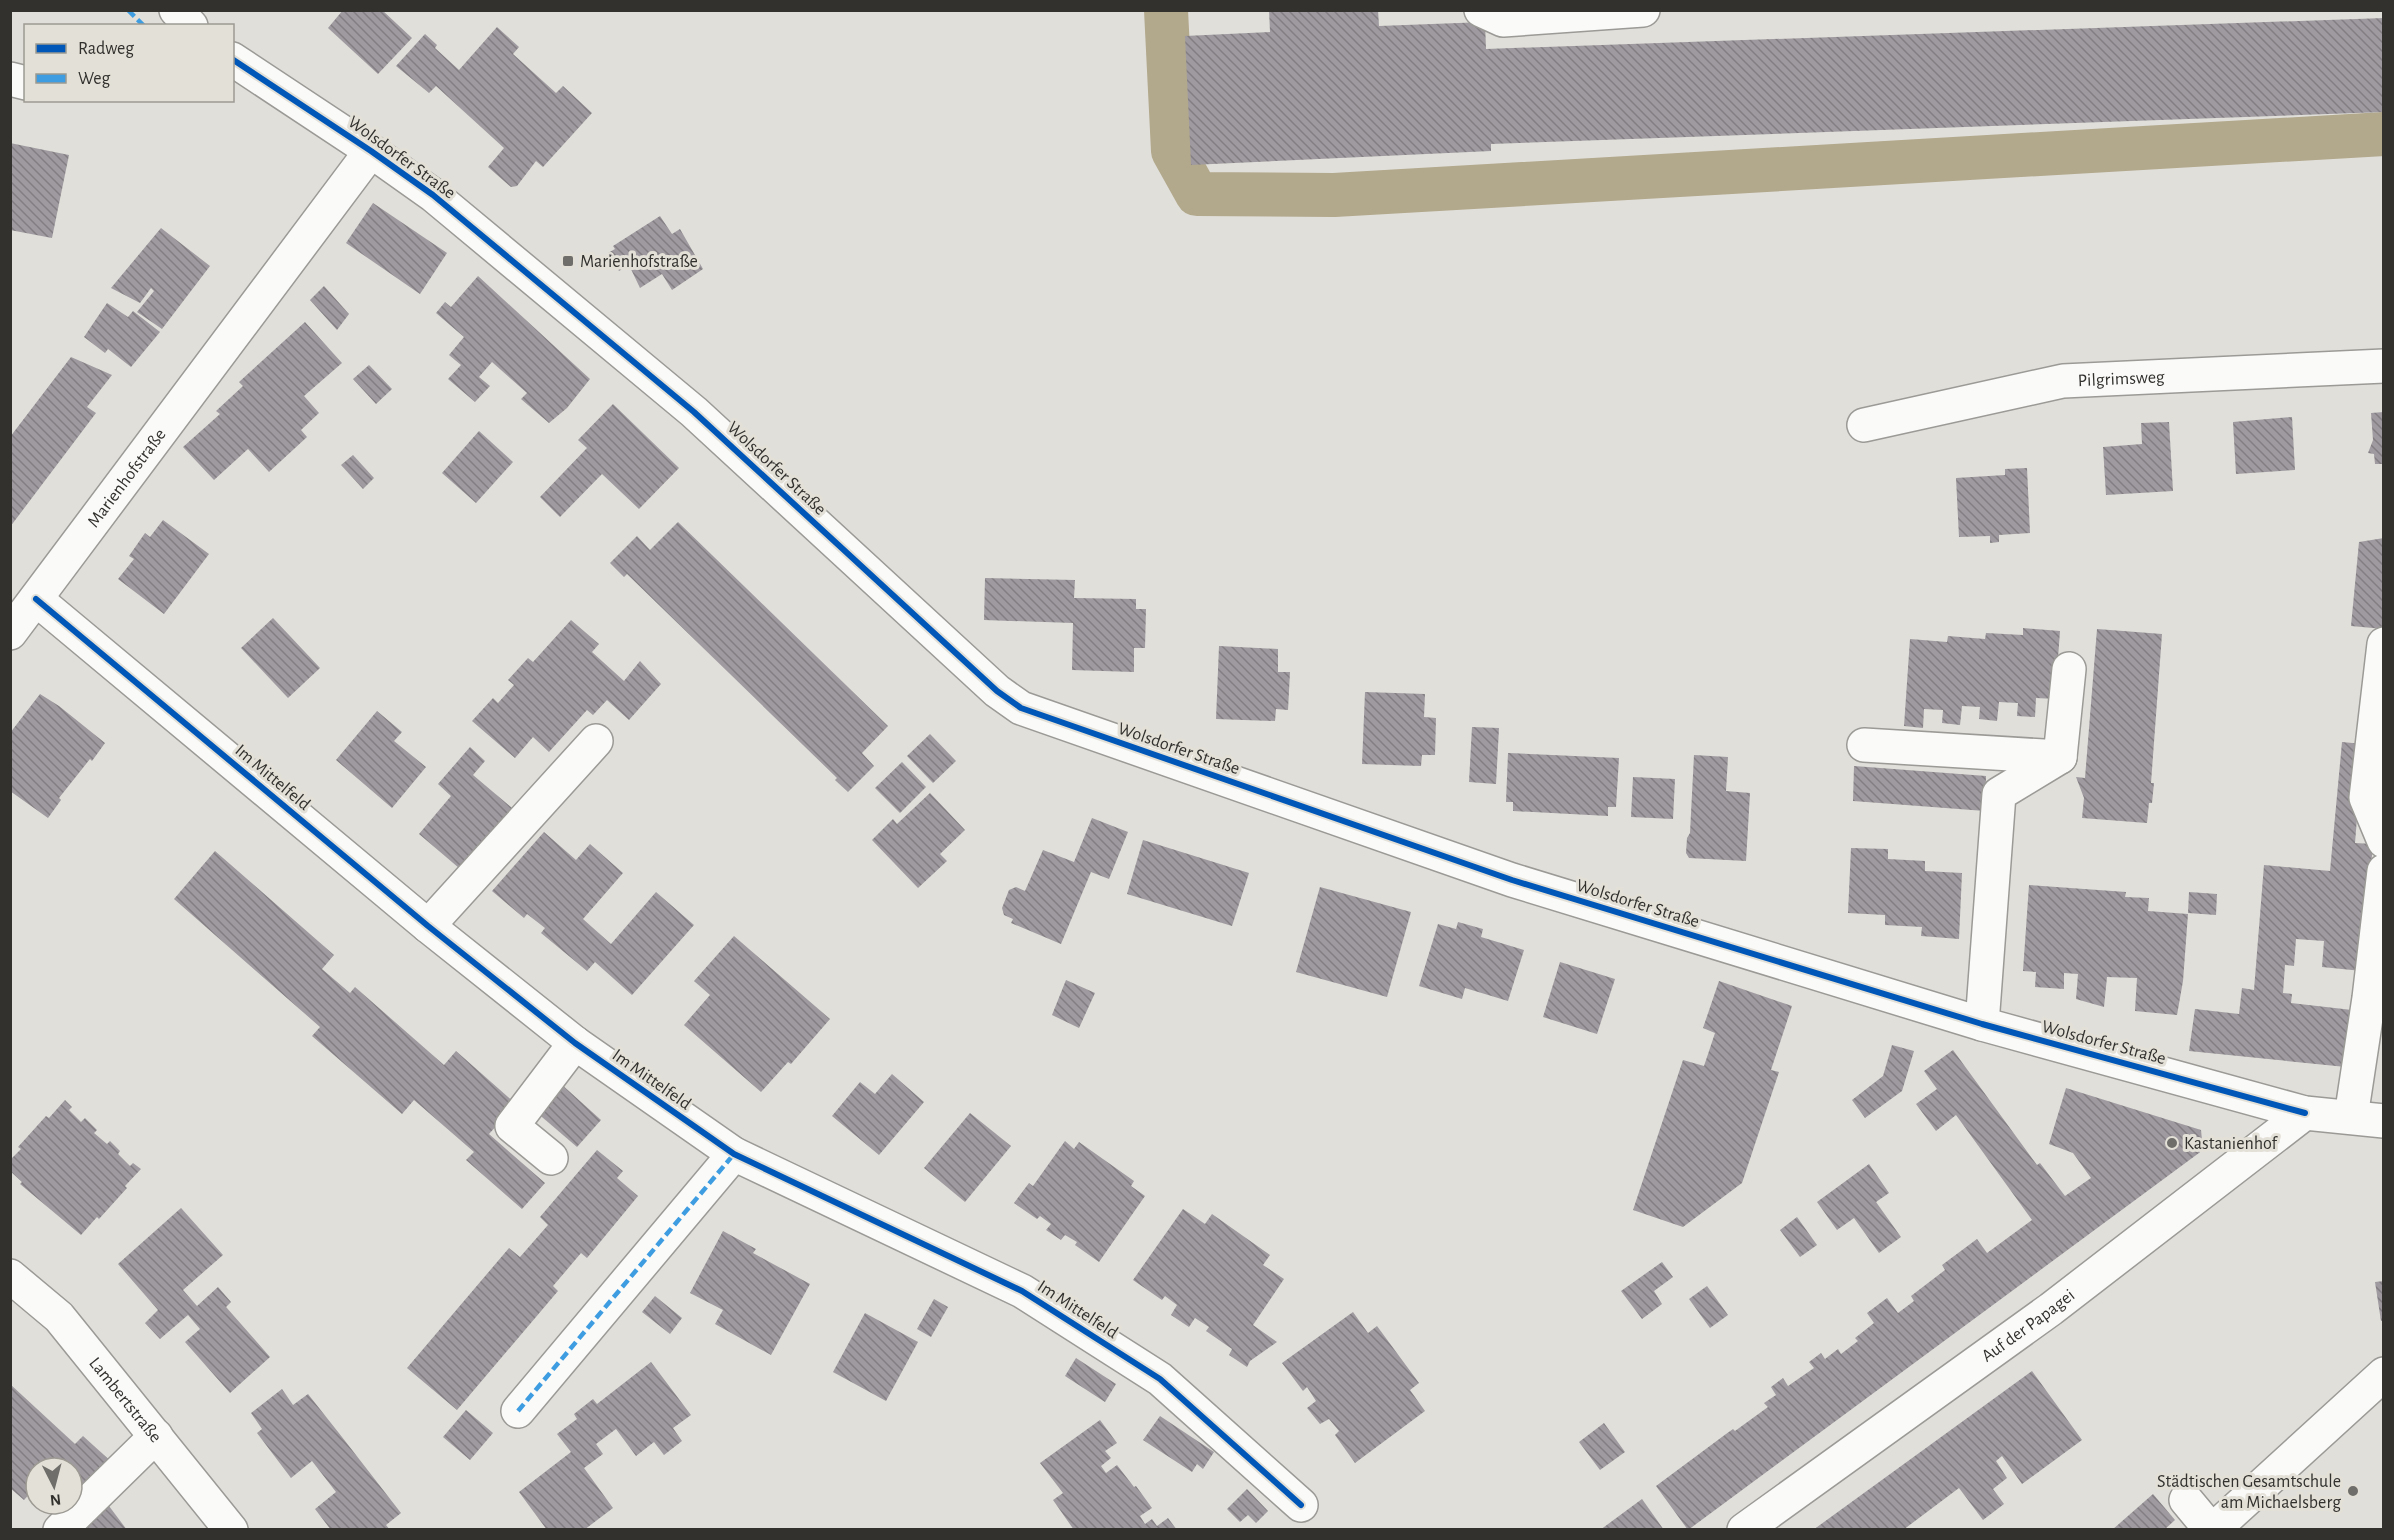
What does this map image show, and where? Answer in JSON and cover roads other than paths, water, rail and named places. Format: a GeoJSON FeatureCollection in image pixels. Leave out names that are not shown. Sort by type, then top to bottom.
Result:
{"type":"FeatureCollection","features":[{"type":"Feature","properties":{"kind":"street"},"geometry":{"type":"LineString","coordinates":[[176,10],[189,24]]}},
{"type":"Feature","properties":{"kind":"street"},"geometry":{"type":"LineString","coordinates":[[1481,10],[1503,20],[1643,10]]}},
{"type":"Feature","properties":{"kind":"street","name":"Wolsdorfer Straße"},"geometry":{"type":"LineString","coordinates":[[234,60],[433,195],[694,412],[997,691],[1021,708],[1512,880],[1982,1024],[2305,1113],[2384,1121]]}},
{"type":"Feature","properties":{"kind":"street","name":"Marienhofstraße"},"geometry":{"type":"LineString","coordinates":[[10,633],[371,151]]}},
{"type":"Feature","properties":{"kind":"street","name":"Pilgrimsweg"},"geometry":{"type":"LineString","coordinates":[[1864,425],[2063,381],[2384,366]]}},
{"type":"Feature","properties":{"kind":"street","name":"Im Mittelfeld"},"geometry":{"type":"LineString","coordinates":[[36,599],[428,926],[575,1043],[734,1154],[1022,1291],[1160,1379],[1301,1505]]}},
{"type":"Feature","properties":{"kind":"street"},"geometry":{"type":"LineString","coordinates":[[2384,644],[2366,798],[2384,841]]}},
{"type":"Feature","properties":{"kind":"street"},"geometry":{"type":"LineString","coordinates":[[2060,757],[2068,669]]}},
{"type":"Feature","properties":{"kind":"street"},"geometry":{"type":"LineString","coordinates":[[428,926],[596,741]]}},
{"type":"Feature","properties":{"kind":"street"},"geometry":{"type":"LineString","coordinates":[[1864,745],[2060,757]]}},
{"type":"Feature","properties":{"kind":"street"},"geometry":{"type":"LineString","coordinates":[[1982,1024],[1999,794],[2060,757]]}},
{"type":"Feature","properties":{"kind":"street"},"geometry":{"type":"LineString","coordinates":[[2351,1118],[2369,998],[2384,871]]}},
{"type":"Feature","properties":{"kind":"street"},"geometry":{"type":"LineString","coordinates":[[551,1158],[512,1125],[575,1043]]}},
{"type":"Feature","properties":{"kind":"street","name":"Auf der Papagei"},"geometry":{"type":"LineString","coordinates":[[1744,1530],[2051,1309],[2305,1113]]}},
{"type":"Feature","properties":{"kind":"street"},"geometry":{"type":"LineString","coordinates":[[518,1411],[734,1154]]}},
{"type":"Feature","properties":{"kind":"street","name":"Lambertstraße"},"geometry":{"type":"LineString","coordinates":[[10,1276],[59,1317],[231,1530]]}},
{"type":"Feature","properties":{"kind":"street"},"geometry":{"type":"LineString","coordinates":[[2186,1500],[2218,1524],[2384,1374]]}},
{"type":"Feature","properties":{"kind":"street"},"geometry":{"type":"LineString","coordinates":[[60,1530],[156,1436]]}},
{"type":"Feature","properties":{"kind":"waterway"},"geometry":{"type":"LineString","coordinates":[[1166,10],[1173,151],[1197,194],[1334,195],[2384,134]]}},
{"type":"Feature","properties":{"kind":"place","name":"Marienhofstraße"},"geometry":{"type":"Point","coordinates":[568,261]}},
{"type":"Feature","properties":{"kind":"place","name":"Kastanienhof"},"geometry":{"type":"Point","coordinates":[2172,1143]}},
{"type":"Feature","properties":{"kind":"place","name":"Städtischen Gesamtschule am Michaelsberg"},"geometry":{"type":"Point","coordinates":[2353,1491]}}]}
